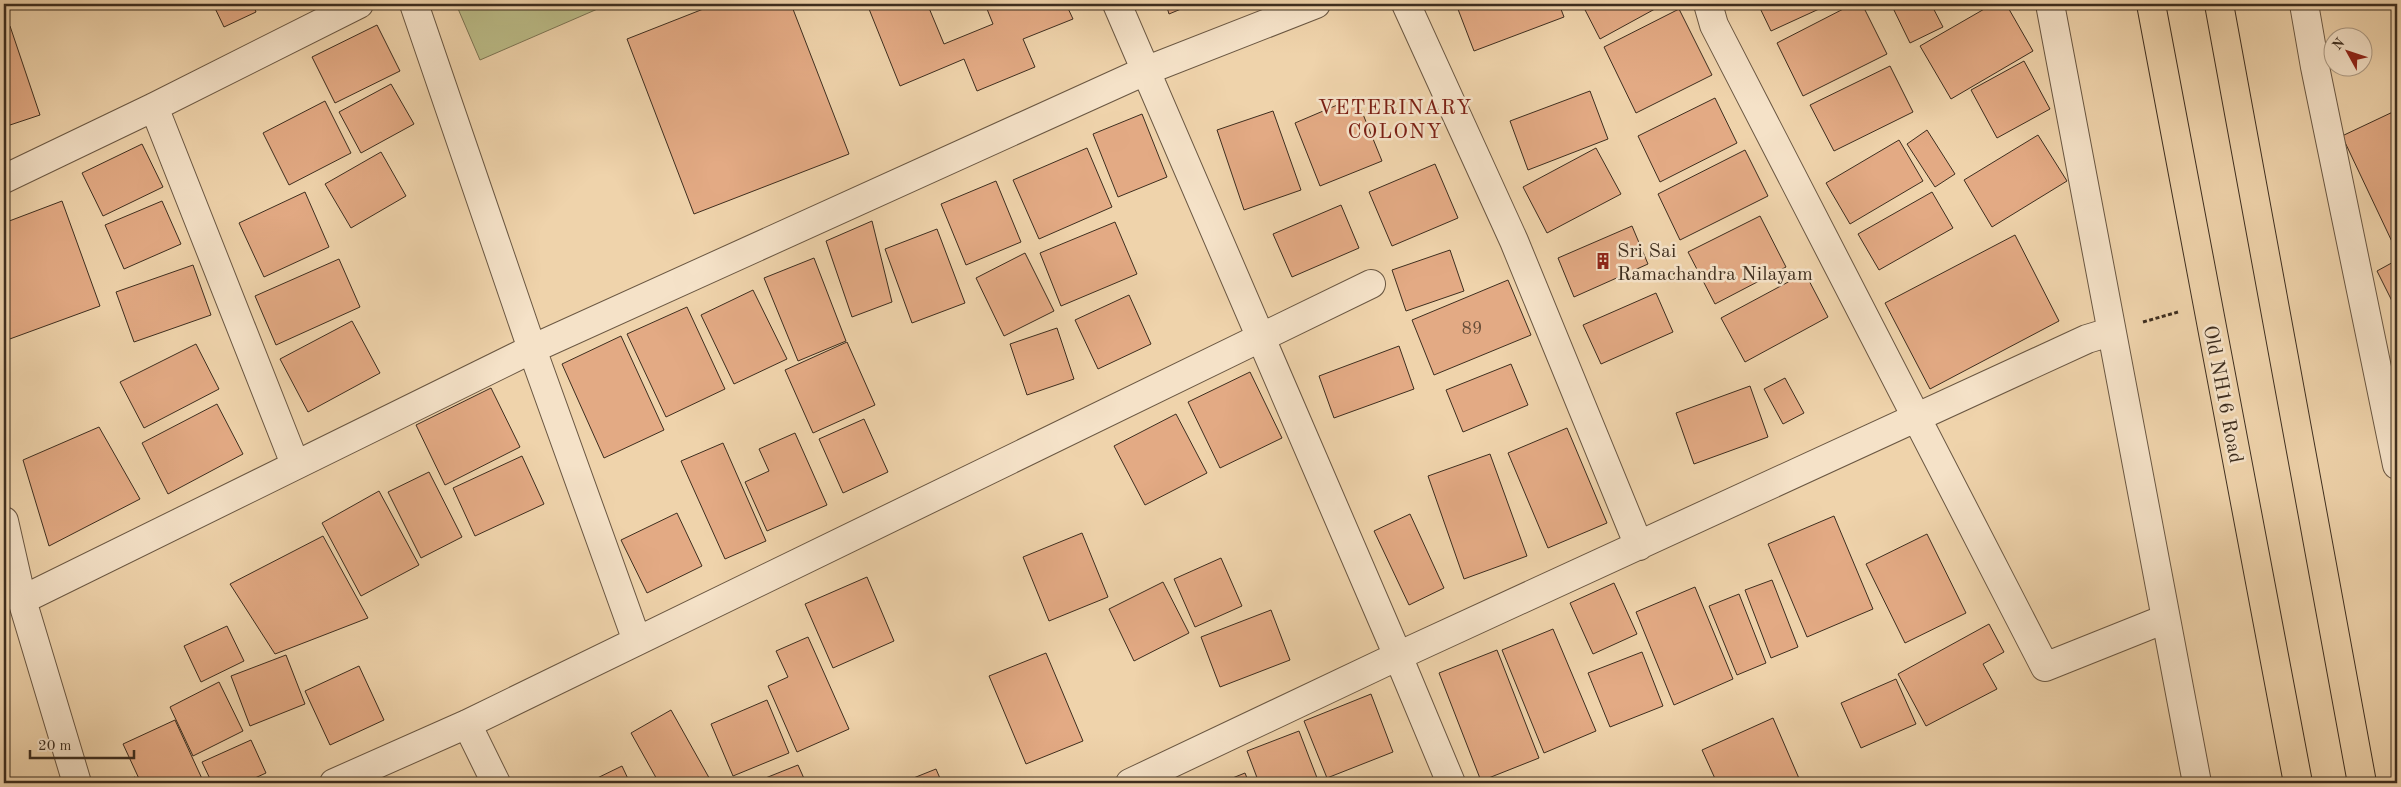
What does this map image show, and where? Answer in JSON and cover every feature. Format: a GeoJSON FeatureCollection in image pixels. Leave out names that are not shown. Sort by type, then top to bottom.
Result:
{"type":"FeatureCollection","features":[{"type":"Feature","properties":{"kind":"main road","name":"Old NH16 Road"},"geometry":{"type":"LineString","coordinates":[[2151,4],[2298,783]]}},
{"type":"Feature","properties":{"kind":"main road"},"geometry":{"type":"LineString","coordinates":[[2219,4],[2362,783]]}},
{"type":"Feature","properties":{"kind":"street"},"geometry":{"type":"LineString","coordinates":[[4,180],[359,4]]}},
{"type":"Feature","properties":{"kind":"street"},"geometry":{"type":"LineString","coordinates":[[414,4],[532,349],[638,641]]}},
{"type":"Feature","properties":{"kind":"street"},"geometry":{"type":"LineString","coordinates":[[1117,4],[1144,71],[1398,656],[1451,783]]}},
{"type":"Feature","properties":{"kind":"street"},"geometry":{"type":"LineString","coordinates":[[22,600],[532,349],[1144,71],[1316,4]]}},
{"type":"Feature","properties":{"kind":"street"},"geometry":{"type":"LineString","coordinates":[[1406,4],[1514,241],[1639,546]]}},
{"type":"Feature","properties":{"kind":"street"},"geometry":{"type":"LineString","coordinates":[[1708,4],[1714,25],[2045,667],[2165,618]]}},
{"type":"Feature","properties":{"kind":"street"},"geometry":{"type":"LineString","coordinates":[[2050,4],[2196,783]]}},
{"type":"Feature","properties":{"kind":"street"},"geometry":{"type":"LineString","coordinates":[[2304,4],[2315,67],[2391,407],[2397,465]]}},
{"type":"Feature","properties":{"kind":"street"},"geometry":{"type":"LineString","coordinates":[[154,107],[295,464]]}},
{"type":"Feature","properties":{"kind":"street"},"geometry":{"type":"LineString","coordinates":[[334,783],[467,724],[1371,284]]}},
{"type":"Feature","properties":{"kind":"street"},"geometry":{"type":"LineString","coordinates":[[1130,783],[1398,656],[2087,339],[2110,332]]}},
{"type":"Feature","properties":{"kind":"street"},"geometry":{"type":"LineString","coordinates":[[4,521],[22,600],[77,783]]}},
{"type":"Feature","properties":{"kind":"street"},"geometry":{"type":"LineString","coordinates":[[467,724],[496,783]]}},
{"type":"Feature","properties":{"kind":"path"},"geometry":{"type":"LineString","coordinates":[[2110,332],[2207,303]]}},
{"type":"Feature","properties":{"kind":"green space"},"geometry":{"type":"Polygon","coordinates":[[[456,4],[609,4],[480,60],[456,4]]]}},
{"type":"Feature","properties":{"kind":"building"},"geometry":{"type":"Polygon","coordinates":[[[213,4],[253,4],[256,12],[224,27],[213,4]]]}},
{"type":"Feature","properties":{"kind":"building"},"geometry":{"type":"Polygon","coordinates":[[[716,4],[791,4],[849,154],[694,214],[627,39],[716,4]]]}},
{"type":"Feature","properties":{"kind":"building"},"geometry":{"type":"Polygon","coordinates":[[[867,4],[939,4],[929,8],[944,44],[993,24],[985,4],[1066,4],[1073,19],[1023,39],[1035,67],[977,91],[964,59],[900,86],[867,4]]]}},
{"type":"Feature","properties":{"kind":"building"},"geometry":{"type":"Polygon","coordinates":[[[1166,4],[1193,4],[1169,14],[1166,4]]]}},
{"type":"Feature","properties":{"kind":"building"},"geometry":{"type":"Polygon","coordinates":[[[1456,4],[1559,4],[1564,17],[1474,51],[1456,4]]]}},
{"type":"Feature","properties":{"kind":"building"},"geometry":{"type":"Polygon","coordinates":[[[1582,4],[1664,4],[1600,39],[1582,4]]]}},
{"type":"Feature","properties":{"kind":"building"},"geometry":{"type":"Polygon","coordinates":[[[1758,4],[1830,4],[1771,31],[1758,4]]]}},
{"type":"Feature","properties":{"kind":"building"},"geometry":{"type":"Polygon","coordinates":[[[1853,4],[1862,4],[1887,54],[1803,96],[1777,43],[1853,4]]]}},
{"type":"Feature","properties":{"kind":"building"},"geometry":{"type":"Polygon","coordinates":[[[1891,4],[1931,4],[1943,27],[1910,43],[1891,4]]]}},
{"type":"Feature","properties":{"kind":"building"},"geometry":{"type":"Polygon","coordinates":[[[1993,4],[2006,4],[2033,51],[1951,99],[1920,46],[1993,4]]]}},
{"type":"Feature","properties":{"kind":"building"},"geometry":{"type":"Polygon","coordinates":[[[1679,9],[1712,75],[1636,113],[1604,47],[1679,9]]]}},
{"type":"Feature","properties":{"kind":"building"},"geometry":{"type":"Polygon","coordinates":[[[377,25],[400,71],[335,103],[312,57],[377,25]]]}},
{"type":"Feature","properties":{"kind":"building"},"geometry":{"type":"Polygon","coordinates":[[[10,26],[40,115],[4,127],[4,28],[10,26]]]}},
{"type":"Feature","properties":{"kind":"building"},"geometry":{"type":"Polygon","coordinates":[[[2024,61],[2050,109],[1997,138],[1971,90],[2024,61]]]}},
{"type":"Feature","properties":{"kind":"building"},"geometry":{"type":"Polygon","coordinates":[[[1890,66],[1913,112],[1834,151],[1810,105],[1890,66]]]}},
{"type":"Feature","properties":{"kind":"building"},"geometry":{"type":"Polygon","coordinates":[[[391,84],[414,124],[361,153],[339,112],[391,84]]]}},
{"type":"Feature","properties":{"kind":"building"},"geometry":{"type":"Polygon","coordinates":[[[1590,91],[1608,139],[1528,170],[1510,121],[1590,91]]]}},
{"type":"Feature","properties":{"kind":"building"},"geometry":{"type":"Polygon","coordinates":[[[1356,97],[1382,161],[1320,186],[1295,123],[1356,97]]]}},
{"type":"Feature","properties":{"kind":"building"},"geometry":{"type":"Polygon","coordinates":[[[1715,98],[1737,143],[1660,182],[1638,136],[1715,98]]]}},
{"type":"Feature","properties":{"kind":"building"},"geometry":{"type":"Polygon","coordinates":[[[325,101],[351,153],[289,185],[263,133],[325,101]]]}},
{"type":"Feature","properties":{"kind":"building"},"geometry":{"type":"Polygon","coordinates":[[[2397,110],[2397,247],[2395,248],[2342,136],[2397,110]]]}},
{"type":"Feature","properties":{"kind":"building"},"geometry":{"type":"Polygon","coordinates":[[[1273,111],[1301,190],[1244,210],[1217,130],[1273,111]]]}},
{"type":"Feature","properties":{"kind":"building"},"geometry":{"type":"Polygon","coordinates":[[[1142,114],[1167,177],[1118,197],[1093,134],[1142,114]]]}},
{"type":"Feature","properties":{"kind":"building"},"geometry":{"type":"Polygon","coordinates":[[[1927,130],[1955,174],[1935,187],[1907,144],[1927,130]]]}},
{"type":"Feature","properties":{"kind":"building"},"geometry":{"type":"Polygon","coordinates":[[[2038,135],[2067,181],[1992,227],[1964,180],[2038,135]]]}},
{"type":"Feature","properties":{"kind":"building"},"geometry":{"type":"Polygon","coordinates":[[[1899,140],[1923,181],[1850,224],[1826,183],[1899,140]]]}},
{"type":"Feature","properties":{"kind":"building"},"geometry":{"type":"Polygon","coordinates":[[[142,144],[163,187],[103,216],[82,173],[142,144]]]}},
{"type":"Feature","properties":{"kind":"building"},"geometry":{"type":"Polygon","coordinates":[[[1087,148],[1112,207],[1039,239],[1013,180],[1087,148]]]}},
{"type":"Feature","properties":{"kind":"building"},"geometry":{"type":"Polygon","coordinates":[[[1596,148],[1621,194],[1547,233],[1523,187],[1596,148]]]}},
{"type":"Feature","properties":{"kind":"building"},"geometry":{"type":"Polygon","coordinates":[[[1745,150],[1768,196],[1680,240],[1658,194],[1745,150]]]}},
{"type":"Feature","properties":{"kind":"building"},"geometry":{"type":"Polygon","coordinates":[[[381,152],[406,196],[351,228],[325,184],[381,152]]]}},
{"type":"Feature","properties":{"kind":"building"},"geometry":{"type":"Polygon","coordinates":[[[1435,164],[1458,218],[1392,246],[1369,192],[1435,164]]]}},
{"type":"Feature","properties":{"kind":"building"},"geometry":{"type":"Polygon","coordinates":[[[996,181],[1021,242],[966,265],[941,204],[996,181]]]}},
{"type":"Feature","properties":{"kind":"building"},"geometry":{"type":"Polygon","coordinates":[[[305,192],[329,247],[264,277],[239,223],[305,192]]]}},
{"type":"Feature","properties":{"kind":"building"},"geometry":{"type":"Polygon","coordinates":[[[1932,192],[1953,228],[1879,270],[1858,234],[1932,192]]]}},
{"type":"Feature","properties":{"kind":"building"},"geometry":{"type":"Polygon","coordinates":[[[62,201],[100,306],[7,340],[4,331],[4,223],[62,201]]]}},
{"type":"Feature","properties":{"kind":"building"},"geometry":{"type":"Polygon","coordinates":[[[162,201],[181,244],[124,269],[105,225],[162,201]]]}},
{"type":"Feature","properties":{"kind":"building"},"geometry":{"type":"Polygon","coordinates":[[[1341,205],[1359,248],[1292,277],[1273,234],[1341,205]]]}},
{"type":"Feature","properties":{"kind":"building"},"geometry":{"type":"Polygon","coordinates":[[[1760,216],[1786,267],[1715,304],[1688,252],[1760,216]]]}},
{"type":"Feature","properties":{"kind":"building"},"geometry":{"type":"Polygon","coordinates":[[[872,221],[892,302],[852,317],[826,241],[872,221]]]}},
{"type":"Feature","properties":{"kind":"building"},"geometry":{"type":"Polygon","coordinates":[[[1115,222],[1137,274],[1061,306],[1040,253],[1115,222]]]}},
{"type":"Feature","properties":{"kind":"building","name":"Sri Sai Ramachandra Nilayam"},"geometry":{"type":"Polygon","coordinates":[[[1632,226],[1648,264],[1574,297],[1558,258],[1632,226]]]}},
{"type":"Feature","properties":{"kind":"building"},"geometry":{"type":"Polygon","coordinates":[[[937,229],[965,303],[912,323],[885,249],[937,229]]]}},
{"type":"Feature","properties":{"kind":"building"},"geometry":{"type":"Polygon","coordinates":[[[2015,235],[2059,321],[1930,389],[1885,303],[2015,235]]]}},
{"type":"Feature","properties":{"kind":"building"},"geometry":{"type":"Polygon","coordinates":[[[1450,250],[1464,291],[1406,311],[1392,270],[1450,250]]]}},
{"type":"Feature","properties":{"kind":"building"},"geometry":{"type":"Polygon","coordinates":[[[1025,253],[1054,311],[1004,336],[976,278],[1025,253]]]}},
{"type":"Feature","properties":{"kind":"building"},"geometry":{"type":"Polygon","coordinates":[[[814,258],[846,341],[798,361],[764,278],[814,258]]]}},
{"type":"Feature","properties":{"kind":"building"},"geometry":{"type":"Polygon","coordinates":[[[339,259],[360,307],[276,345],[255,296],[339,259]]]}},
{"type":"Feature","properties":{"kind":"building"},"geometry":{"type":"Polygon","coordinates":[[[2397,260],[2397,301],[2393,303],[2377,271],[2397,260]]]}},
{"type":"Feature","properties":{"kind":"building"},"geometry":{"type":"Polygon","coordinates":[[[193,265],[211,315],[134,342],[116,292],[193,265]]]}},
{"type":"Feature","properties":{"kind":"building"},"geometry":{"type":"Polygon","coordinates":[[[1805,273],[1828,317],[1745,362],[1721,318],[1805,273]]]}},
{"type":"Feature","properties":{"kind":"building"},"geometry":{"type":"Polygon","coordinates":[[[1508,280],[1531,335],[1434,375],[1412,320],[1508,280]]]}},
{"type":"Feature","properties":{"kind":"building"},"geometry":{"type":"Polygon","coordinates":[[[753,290],[787,359],[734,384],[701,315],[753,290]]]}},
{"type":"Feature","properties":{"kind":"building"},"geometry":{"type":"Polygon","coordinates":[[[1656,293],[1673,332],[1601,364],[1583,325],[1656,293]]]}},
{"type":"Feature","properties":{"kind":"building"},"geometry":{"type":"Polygon","coordinates":[[[1129,295],[1151,344],[1098,369],[1075,320],[1129,295]]]}},
{"type":"Feature","properties":{"kind":"building"},"geometry":{"type":"Polygon","coordinates":[[[687,307],[725,389],[666,417],[627,334],[687,307]]]}},
{"type":"Feature","properties":{"kind":"building"},"geometry":{"type":"Polygon","coordinates":[[[352,321],[380,373],[308,412],[280,359],[352,321]]]}},
{"type":"Feature","properties":{"kind":"building"},"geometry":{"type":"Polygon","coordinates":[[[1057,328],[1074,379],[1027,395],[1010,344],[1057,328]]]}},
{"type":"Feature","properties":{"kind":"building"},"geometry":{"type":"Polygon","coordinates":[[[621,336],[664,430],[604,458],[562,364],[621,336]]]}},
{"type":"Feature","properties":{"kind":"building"},"geometry":{"type":"Polygon","coordinates":[[[847,342],[875,405],[813,433],[785,370],[847,342]]]}},
{"type":"Feature","properties":{"kind":"building"},"geometry":{"type":"Polygon","coordinates":[[[196,344],[219,389],[144,428],[120,382],[196,344]]]}},
{"type":"Feature","properties":{"kind":"building"},"geometry":{"type":"Polygon","coordinates":[[[1399,346],[1414,389],[1334,418],[1319,376],[1399,346]]]}},
{"type":"Feature","properties":{"kind":"building"},"geometry":{"type":"Polygon","coordinates":[[[1511,364],[1528,405],[1463,432],[1446,390],[1511,364]]]}},
{"type":"Feature","properties":{"kind":"building"},"geometry":{"type":"Polygon","coordinates":[[[1250,372],[1282,438],[1220,468],[1188,402],[1250,372]]]}},
{"type":"Feature","properties":{"kind":"building"},"geometry":{"type":"Polygon","coordinates":[[[1785,378],[1804,413],[1783,424],[1764,389],[1785,378]]]}},
{"type":"Feature","properties":{"kind":"building"},"geometry":{"type":"Polygon","coordinates":[[[1750,386],[1768,437],[1694,464],[1676,413],[1750,386]]]}},
{"type":"Feature","properties":{"kind":"building"},"geometry":{"type":"Polygon","coordinates":[[[491,388],[520,447],[445,485],[416,425],[491,388]]]}},
{"type":"Feature","properties":{"kind":"building"},"geometry":{"type":"Polygon","coordinates":[[[217,404],[243,454],[168,494],[142,443],[217,404]]]}},
{"type":"Feature","properties":{"kind":"building"},"geometry":{"type":"Polygon","coordinates":[[[1176,414],[1207,473],[1145,505],[1114,446],[1176,414]]]}},
{"type":"Feature","properties":{"kind":"building"},"geometry":{"type":"Polygon","coordinates":[[[864,419],[888,472],[843,493],[819,439],[864,419]]]}},
{"type":"Feature","properties":{"kind":"building"},"geometry":{"type":"Polygon","coordinates":[[[99,427],[140,499],[49,546],[23,460],[99,427]]]}},
{"type":"Feature","properties":{"kind":"building"},"geometry":{"type":"Polygon","coordinates":[[[1567,428],[1607,523],[1548,548],[1508,453],[1567,428]]]}},
{"type":"Feature","properties":{"kind":"building"},"geometry":{"type":"Polygon","coordinates":[[[795,433],[827,505],[767,531],[745,482],[769,471],[759,449],[795,433]]]}},
{"type":"Feature","properties":{"kind":"building"},"geometry":{"type":"Polygon","coordinates":[[[723,443],[766,541],[725,559],[681,461],[723,443]]]}},
{"type":"Feature","properties":{"kind":"building"},"geometry":{"type":"Polygon","coordinates":[[[1490,454],[1527,556],[1464,579],[1428,476],[1490,454]]]}},
{"type":"Feature","properties":{"kind":"building"},"geometry":{"type":"Polygon","coordinates":[[[522,456],[544,504],[475,536],[453,488],[522,456]]]}},
{"type":"Feature","properties":{"kind":"building"},"geometry":{"type":"Polygon","coordinates":[[[429,472],[462,537],[421,558],[388,492],[429,472]]]}},
{"type":"Feature","properties":{"kind":"building"},"geometry":{"type":"Polygon","coordinates":[[[379,491],[419,565],[361,596],[322,523],[379,491]]]}},
{"type":"Feature","properties":{"kind":"building"},"geometry":{"type":"Polygon","coordinates":[[[677,513],[702,566],[647,593],[621,540],[677,513]]]}},
{"type":"Feature","properties":{"kind":"building"},"geometry":{"type":"Polygon","coordinates":[[[1410,514],[1444,588],[1409,605],[1374,531],[1410,514]]]}},
{"type":"Feature","properties":{"kind":"building"},"geometry":{"type":"Polygon","coordinates":[[[1834,516],[1873,609],[1807,637],[1768,544],[1834,516]]]}},
{"type":"Feature","properties":{"kind":"building"},"geometry":{"type":"Polygon","coordinates":[[[1082,533],[1108,597],[1049,621],[1023,557],[1082,533]]]}},
{"type":"Feature","properties":{"kind":"building"},"geometry":{"type":"Polygon","coordinates":[[[1927,534],[1966,613],[1905,643],[1866,564],[1927,534]]]}},
{"type":"Feature","properties":{"kind":"building"},"geometry":{"type":"Polygon","coordinates":[[[323,536],[368,618],[275,654],[230,584],[323,536]]]}},
{"type":"Feature","properties":{"kind":"building"},"geometry":{"type":"Polygon","coordinates":[[[1221,558],[1242,606],[1195,627],[1174,579],[1221,558]]]}},
{"type":"Feature","properties":{"kind":"building"},"geometry":{"type":"Polygon","coordinates":[[[867,577],[894,641],[833,668],[805,604],[867,577]]]}},
{"type":"Feature","properties":{"kind":"building"},"geometry":{"type":"Polygon","coordinates":[[[1772,580],[1798,647],[1771,658],[1745,590],[1772,580]]]}},
{"type":"Feature","properties":{"kind":"building"},"geometry":{"type":"Polygon","coordinates":[[[1163,582],[1189,633],[1134,661],[1109,609],[1163,582]]]}},
{"type":"Feature","properties":{"kind":"building"},"geometry":{"type":"Polygon","coordinates":[[[1614,583],[1637,634],[1593,654],[1570,603],[1614,583]]]}},
{"type":"Feature","properties":{"kind":"building"},"geometry":{"type":"Polygon","coordinates":[[[1695,587],[1733,679],[1674,705],[1636,612],[1695,587]]]}},
{"type":"Feature","properties":{"kind":"building"},"geometry":{"type":"Polygon","coordinates":[[[1739,594],[1766,663],[1737,675],[1709,606],[1739,594]]]}},
{"type":"Feature","properties":{"kind":"building"},"geometry":{"type":"Polygon","coordinates":[[[1271,610],[1290,660],[1220,687],[1201,637],[1271,610]]]}},
{"type":"Feature","properties":{"kind":"building"},"geometry":{"type":"Polygon","coordinates":[[[1989,624],[2004,652],[1983,664],[1997,689],[1926,726],[1898,674],[1989,624]]]}},
{"type":"Feature","properties":{"kind":"building"},"geometry":{"type":"Polygon","coordinates":[[[227,626],[244,661],[201,682],[184,646],[227,626]]]}},
{"type":"Feature","properties":{"kind":"building"},"geometry":{"type":"Polygon","coordinates":[[[1553,629],[1596,731],[1544,753],[1502,650],[1553,629]]]}},
{"type":"Feature","properties":{"kind":"building"},"geometry":{"type":"Polygon","coordinates":[[[808,637],[849,729],[797,752],[768,686],[788,677],[776,651],[808,637]]]}},
{"type":"Feature","properties":{"kind":"building"},"geometry":{"type":"Polygon","coordinates":[[[1497,650],[1539,758],[1481,781],[1439,673],[1497,650]]]}},
{"type":"Feature","properties":{"kind":"building"},"geometry":{"type":"Polygon","coordinates":[[[1642,652],[1663,706],[1610,727],[1588,673],[1642,652]]]}},
{"type":"Feature","properties":{"kind":"building"},"geometry":{"type":"Polygon","coordinates":[[[1046,653],[1083,741],[1026,764],[989,676],[1046,653]]]}},
{"type":"Feature","properties":{"kind":"building"},"geometry":{"type":"Polygon","coordinates":[[[286,655],[305,704],[250,726],[231,676],[286,655]]]}},
{"type":"Feature","properties":{"kind":"building"},"geometry":{"type":"Polygon","coordinates":[[[359,666],[384,720],[330,745],[305,691],[359,666]]]}},
{"type":"Feature","properties":{"kind":"building"},"geometry":{"type":"Polygon","coordinates":[[[1896,679],[1916,724],[1861,748],[1841,703],[1896,679]]]}},
{"type":"Feature","properties":{"kind":"building"},"geometry":{"type":"Polygon","coordinates":[[[219,682],[243,731],[193,756],[170,707],[219,682]]]}},
{"type":"Feature","properties":{"kind":"building"},"geometry":{"type":"Polygon","coordinates":[[[1371,694],[1393,752],[1327,778],[1304,721],[1371,694]]]}},
{"type":"Feature","properties":{"kind":"building"},"geometry":{"type":"Polygon","coordinates":[[[767,700],[789,753],[733,776],[711,724],[767,700]]]}},
{"type":"Feature","properties":{"kind":"building"},"geometry":{"type":"Polygon","coordinates":[[[671,710],[712,783],[659,783],[631,733],[671,710]]]}},
{"type":"Feature","properties":{"kind":"building"},"geometry":{"type":"Polygon","coordinates":[[[1773,718],[1801,783],[1717,783],[1702,750],[1773,718]]]}},
{"type":"Feature","properties":{"kind":"building"},"geometry":{"type":"Polygon","coordinates":[[[175,720],[204,783],[141,783],[123,744],[175,720]]]}},
{"type":"Feature","properties":{"kind":"building"},"geometry":{"type":"Polygon","coordinates":[[[1299,731],[1319,783],[1259,783],[1247,751],[1299,731]]]}},
{"type":"Feature","properties":{"kind":"building"},"geometry":{"type":"Polygon","coordinates":[[[251,740],[266,773],[244,783],[212,783],[202,762],[251,740]]]}},
{"type":"Feature","properties":{"kind":"building"},"geometry":{"type":"Polygon","coordinates":[[[798,765],[806,783],[753,783],[798,765]]]}},
{"type":"Feature","properties":{"kind":"building"},"geometry":{"type":"Polygon","coordinates":[[[622,766],[630,783],[587,783],[622,766]]]}},
{"type":"Feature","properties":{"kind":"building"},"geometry":{"type":"Polygon","coordinates":[[[936,769],[942,783],[901,783],[936,769]]]}},
{"type":"Feature","properties":{"kind":"building"},"geometry":{"type":"Polygon","coordinates":[[[1245,773],[1249,783],[1220,783],[1245,773]]]}},
{"type":"Feature","properties":{"kind":"building"},"geometry":{"type":"Polygon","coordinates":[[[135,777],[137,783],[119,783],[135,777]]]}},
{"type":"Feature","properties":{"kind":"building"},"geometry":{"type":"Polygon","coordinates":[[[867,778],[870,783],[856,783],[867,778]]]}},
{"type":"Feature","properties":{"kind":"place","name":"Sri Sai Ramachandra Nilayam"},"geometry":{"type":"Point","coordinates":[1603,261]}},
{"type":"Feature","properties":{"kind":"district","name":"VETERINARY COLONY"},"geometry":{"type":"Point","coordinates":[1395,119]}}]}
